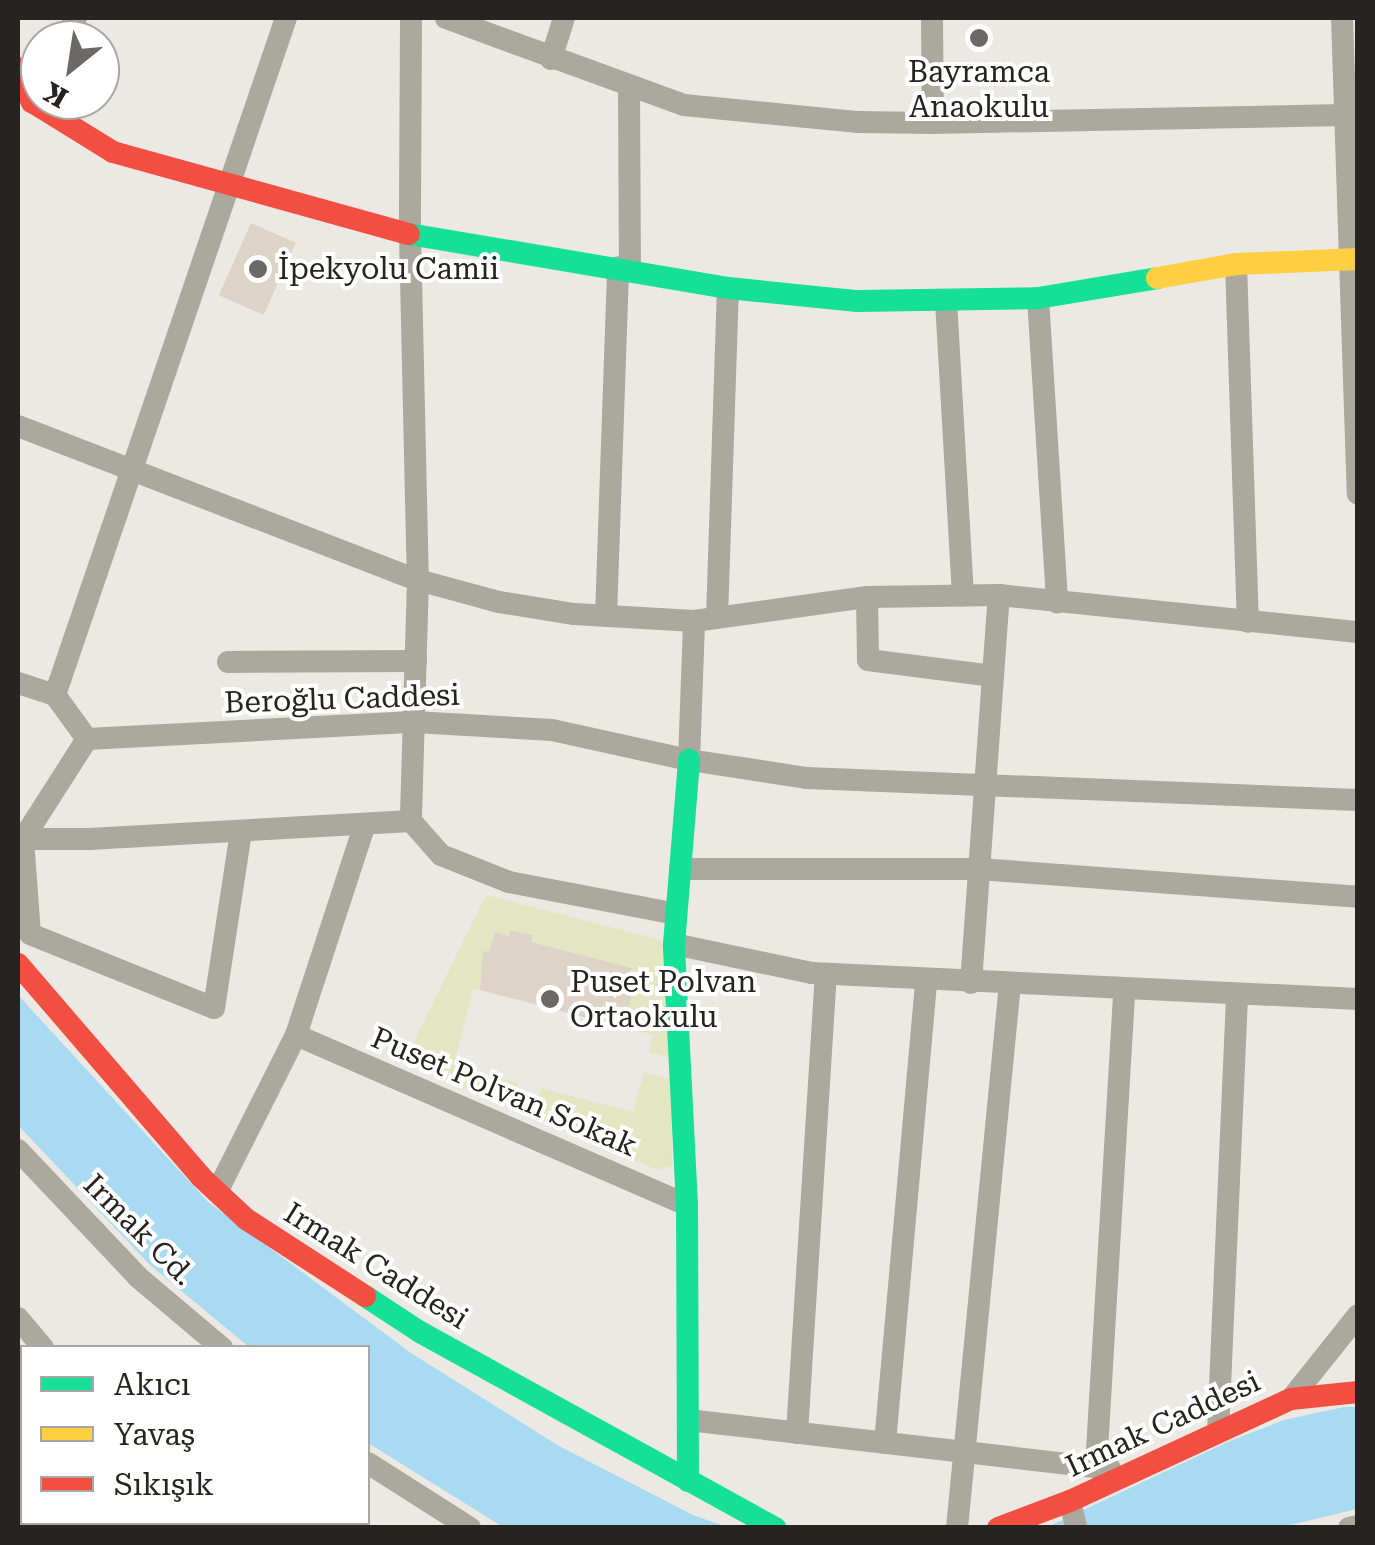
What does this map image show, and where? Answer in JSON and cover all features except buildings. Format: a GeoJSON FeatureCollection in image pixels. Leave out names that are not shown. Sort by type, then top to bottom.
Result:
{"type":"FeatureCollection","features":[{"type":"Feature","properties":{"kind":"street"},"geometry":{"type":"LineString","coordinates":[[55,695],[128,469],[286,18]]}},
{"type":"Feature","properties":{"kind":"street"},"geometry":{"type":"LineString","coordinates":[[411,18],[410,234],[418,580],[411,821],[441,855],[508,882],[676,914]]}},
{"type":"Feature","properties":{"kind":"street"},"geometry":{"type":"LineString","coordinates":[[446,18],[684,105],[858,122],[932,124],[1351,116]]}},
{"type":"Feature","properties":{"kind":"street"},"geometry":{"type":"LineString","coordinates":[[551,58],[564,18]]}},
{"type":"Feature","properties":{"kind":"street"},"geometry":{"type":"LineString","coordinates":[[932,18],[932,124]]}},
{"type":"Feature","properties":{"kind":"street"},"geometry":{"type":"LineString","coordinates":[[1342,18],[1351,116],[1358,494]]}},
{"type":"Feature","properties":{"kind":"street"},"geometry":{"type":"LineString","coordinates":[[606,616],[629,87]]}},
{"type":"Feature","properties":{"kind":"street"},"geometry":{"type":"LineString","coordinates":[[71,120],[113,152],[410,234],[728,288],[857,301],[1038,298],[1236,264],[1353,258]]}},
{"type":"Feature","properties":{"kind":"street"},"geometry":{"type":"LineString","coordinates":[[1236,264],[1248,622]]}},
{"type":"Feature","properties":{"kind":"street"},"geometry":{"type":"LineString","coordinates":[[688,1481],[687,1205],[674,944],[705,619],[728,288]]}},
{"type":"Feature","properties":{"kind":"street"},"geometry":{"type":"LineString","coordinates":[[1038,298],[1058,602]]}},
{"type":"Feature","properties":{"kind":"street"},"geometry":{"type":"LineString","coordinates":[[946,302],[962,596]]}},
{"type":"Feature","properties":{"kind":"street"},"geometry":{"type":"LineString","coordinates":[[18,426],[418,580],[499,602],[606,616],[705,619],[867,597],[999,595],[1358,632]]}},
{"type":"Feature","properties":{"kind":"street"},"geometry":{"type":"LineString","coordinates":[[971,982],[999,595]]}},
{"type":"Feature","properties":{"kind":"street"},"geometry":{"type":"LineString","coordinates":[[867,597],[868,660],[993,676]]}},
{"type":"Feature","properties":{"kind":"street"},"geometry":{"type":"LineString","coordinates":[[228,662],[416,661]]}},
{"type":"Feature","properties":{"kind":"street"},"geometry":{"type":"LineString","coordinates":[[18,683],[55,695],[87,739],[24,839],[30,934],[214,1008],[241,831]]}},
{"type":"Feature","properties":{"kind":"street","name":"Beroğlu Caddesi"},"geometry":{"type":"LineString","coordinates":[[87,739],[414,722],[552,730],[689,760],[808,778],[986,782],[1358,800]]}},
{"type":"Feature","properties":{"kind":"street"},"geometry":{"type":"LineString","coordinates":[[24,839],[411,821]]}},
{"type":"Feature","properties":{"kind":"street"},"geometry":{"type":"LineString","coordinates":[[218,1192],[296,1035],[365,824]]}},
{"type":"Feature","properties":{"kind":"street"},"geometry":{"type":"LineString","coordinates":[[680,869],[979,869],[1358,897]]}},
{"type":"Feature","properties":{"kind":"street"},"geometry":{"type":"LineString","coordinates":[[674,944],[826,974],[1358,1000]]}},
{"type":"Feature","properties":{"kind":"street","name":"Irmak Caddesi"},"geometry":{"type":"LineString","coordinates":[[18,964],[246,1219],[420,1332],[775,1528]]}},
{"type":"Feature","properties":{"kind":"street"},"geometry":{"type":"LineString","coordinates":[[797,1433],[826,974]]}},
{"type":"Feature","properties":{"kind":"street"},"geometry":{"type":"LineString","coordinates":[[886,1443],[926,980]]}},
{"type":"Feature","properties":{"kind":"street"},"geometry":{"type":"LineString","coordinates":[[957,1528],[1010,984]]}},
{"type":"Feature","properties":{"kind":"street"},"geometry":{"type":"LineString","coordinates":[[1096,1467],[1124,989]]}},
{"type":"Feature","properties":{"kind":"street"},"geometry":{"type":"LineString","coordinates":[[1218,1432],[1236,994]]}},
{"type":"Feature","properties":{"kind":"street","name":"Puset Polvan Sokak"},"geometry":{"type":"LineString","coordinates":[[296,1035],[687,1205]]}},
{"type":"Feature","properties":{"kind":"street","name":"Irmak Cd."},"geometry":{"type":"LineString","coordinates":[[18,1150],[138,1278],[218,1345]]}},
{"type":"Feature","properties":{"kind":"street"},"geometry":{"type":"LineString","coordinates":[[1291,1399],[1358,1315]]}},
{"type":"Feature","properties":{"kind":"street"},"geometry":{"type":"LineString","coordinates":[[18,1318],[40,1345]]}},
{"type":"Feature","properties":{"kind":"street","name":"Irmak Caddesi"},"geometry":{"type":"LineString","coordinates":[[998,1528],[1070,1501],[1291,1399],[1358,1392]]}},
{"type":"Feature","properties":{"kind":"street"},"geometry":{"type":"LineString","coordinates":[[688,1420],[1133,1472]]}},
{"type":"Feature","properties":{"kind":"street"},"geometry":{"type":"LineString","coordinates":[[370,1464],[470,1528]]}},
{"type":"Feature","properties":{"kind":"street"},"geometry":{"type":"LineString","coordinates":[[1070,1501],[1076,1528]]}},
{"type":"Feature","properties":{"kind":"street"},"geometry":{"type":"LineString","coordinates":[[425,1528],[428,1502]]}},
{"type":"Feature","properties":{"kind":"street"},"geometry":{"type":"LineString","coordinates":[[1349,1528],[1358,1526]]}},
{"type":"Feature","properties":{"kind":"green space"},"geometry":{"type":"Polygon","coordinates":[[[486,895],[662,940],[670,1058],[649,1052],[653,1035],[617,1026],[622,1006],[629,1007],[632,968],[531,942],[532,935],[511,930],[509,936],[495,932],[489,952],[483,952],[480,990],[473,989],[454,1065],[519,1083],[513,1108],[404,1061],[486,895]]]}},
{"type":"Feature","properties":{"kind":"green space"},"geometry":{"type":"Polygon","coordinates":[[[644,1072],[671,1079],[672,1166],[657,1170],[534,1117],[541,1088],[633,1112],[644,1072]]]}},
{"type":"Feature","properties":{"kind":"water"},"geometry":{"type":"Polygon","coordinates":[[[18,995],[208,1202],[411,1353],[559,1446],[693,1515],[727,1527],[503,1527],[370,1444],[370,1345],[247,1345],[150,1265],[18,1125],[18,995]]]}},
{"type":"Feature","properties":{"kind":"water"},"geometry":{"type":"Polygon","coordinates":[[[1357,1407],[1357,1509],[1282,1527],[1045,1528],[1230,1441],[1284,1420],[1357,1407]]]}},
{"type":"Feature","properties":{"kind":"traffic: fast"},"geometry":{"type":"LineString","coordinates":[[409,234],[728,288],[857,301],[1038,298],[1157,278]]}},
{"type":"Feature","properties":{"kind":"traffic: fast"},"geometry":{"type":"LineString","coordinates":[[688,1481],[687,1205],[674,944],[689,760]]}},
{"type":"Feature","properties":{"kind":"traffic: fast"},"geometry":{"type":"LineString","coordinates":[[365,1296],[420,1332],[775,1528]]}},
{"type":"Feature","properties":{"kind":"traffic: slow"},"geometry":{"type":"LineString","coordinates":[[1157,278],[1236,264],[1358,259]]}},
{"type":"Feature","properties":{"kind":"traffic: jam"},"geometry":{"type":"LineString","coordinates":[[18,68],[32,102],[113,152],[409,234]]}},
{"type":"Feature","properties":{"kind":"traffic: jam"},"geometry":{"type":"LineString","coordinates":[[18,964],[201,1177],[246,1219],[365,1296]]}},
{"type":"Feature","properties":{"kind":"traffic: jam"},"geometry":{"type":"LineString","coordinates":[[998,1528],[1070,1501],[1291,1399],[1358,1392]]}},
{"type":"Feature","properties":{"kind":"place","name":"Bayramca Anaokulu"},"geometry":{"type":"Point","coordinates":[979,38]}},
{"type":"Feature","properties":{"kind":"place","name":"İpekyolu Camii"},"geometry":{"type":"Point","coordinates":[258,269]}},
{"type":"Feature","properties":{"kind":"place","name":"Puset Polvan Ortaokulu"},"geometry":{"type":"Point","coordinates":[550,999]}}]}
